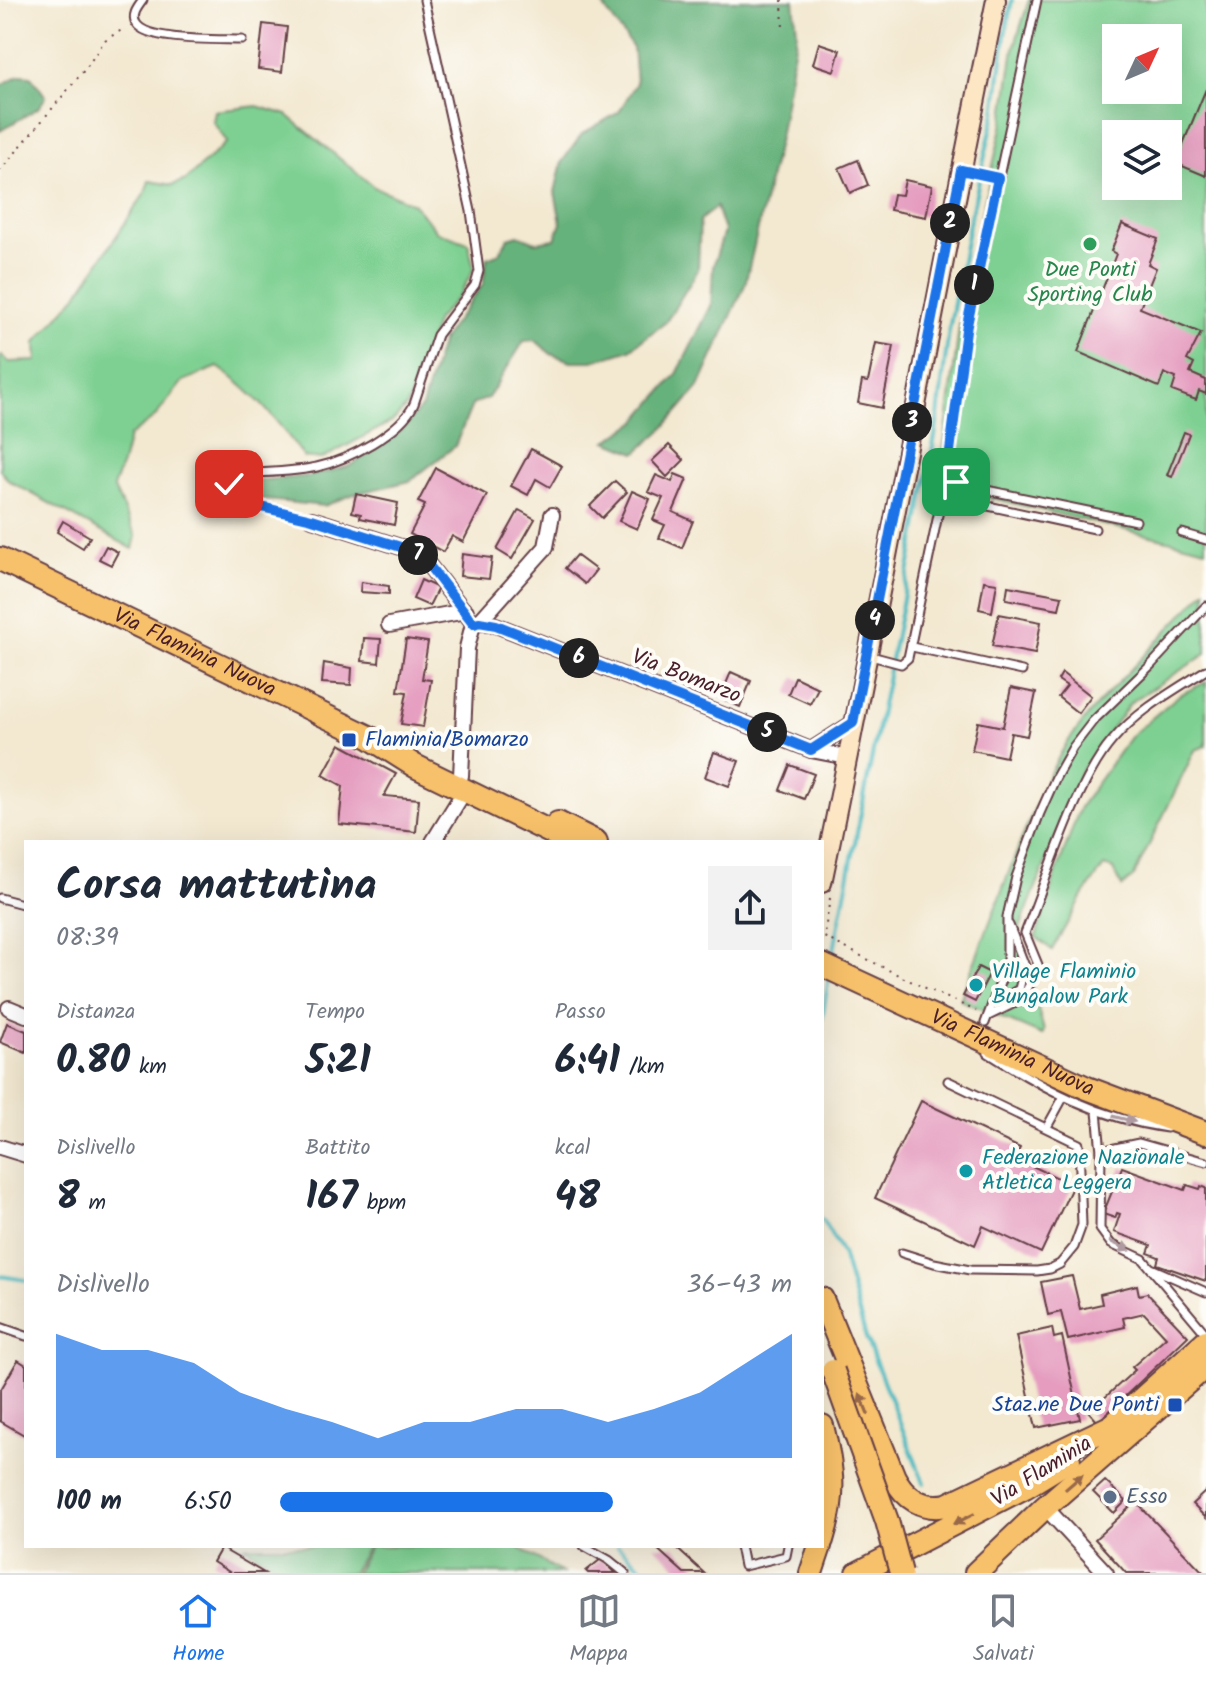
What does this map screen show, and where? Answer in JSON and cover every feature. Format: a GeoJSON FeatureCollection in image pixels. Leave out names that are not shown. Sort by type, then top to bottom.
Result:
{"type":"FeatureCollection","features":[{"type":"Feature","properties":{"kind":"main road","name":"Via Flaminia Nuova"},"geometry":{"type":"LineString","coordinates":[[0,559],[389,747],[409,752],[567,840]]}},
{"type":"Feature","properties":{"kind":"main road","name":"Via Flaminia Nuova"},"geometry":{"type":"LineString","coordinates":[[463,783],[591,840]]}},
{"type":"Feature","properties":{"kind":"main road","name":"Via Flaminia Nuova"},"geometry":{"type":"LineString","coordinates":[[824,945],[933,1017],[1087,1088],[1206,1134]]}},
{"type":"Feature","properties":{"kind":"main road","name":"Via Flaminia Nuova"},"geometry":{"type":"LineString","coordinates":[[824,965],[864,971],[988,1014],[1084,1070],[1206,1118]]}},
{"type":"Feature","properties":{"kind":"main road"},"geometry":{"type":"LineString","coordinates":[[824,1304],[894,1477],[914,1500],[929,1506],[947,1505],[1112,1426]]}},
{"type":"Feature","properties":{"kind":"main road","name":"Via Flaminia"},"geometry":{"type":"LineString","coordinates":[[858,1573],[1050,1472],[1112,1426],[1206,1341]]}},
{"type":"Feature","properties":{"kind":"main road"},"geometry":{"type":"LineString","coordinates":[[824,1342],[887,1521],[901,1573]]}},
{"type":"Feature","properties":{"kind":"main road","name":"Via Flaminia"},"geometry":{"type":"LineString","coordinates":[[976,1573],[1045,1507],[1203,1373]]}},
{"type":"Feature","properties":{"kind":"main road"},"geometry":{"type":"LineString","coordinates":[[824,1434],[865,1455],[894,1477]]}},
{"type":"Feature","properties":{"kind":"main road"},"geometry":{"type":"LineString","coordinates":[[824,1439],[833,1486],[824,1530]]}},
{"type":"Feature","properties":{"kind":"main road"},"geometry":{"type":"LineString","coordinates":[[887,1573],[925,1539]]}},
{"type":"Feature","properties":{"kind":"main road"},"geometry":{"type":"LineString","coordinates":[[811,1573],[819,1548]]}},
{"type":"Feature","properties":{"kind":"street"},"geometry":{"type":"LineString","coordinates":[[824,873],[853,723],[874,657],[996,0]]}},
{"type":"Feature","properties":{"kind":"street"},"geometry":{"type":"LineString","coordinates":[[434,840],[463,783],[467,648],[477,623],[546,547],[552,515]]}},
{"type":"Feature","properties":{"kind":"street"},"geometry":{"type":"LineString","coordinates":[[312,519],[410,550],[424,559],[477,623]]}},
{"type":"Feature","properties":{"kind":"street"},"geometry":{"type":"LineString","coordinates":[[389,625],[466,611]]}},
{"type":"Feature","properties":{"kind":"street","name":"Via Bomarzo"},"geometry":{"type":"LineString","coordinates":[[477,623],[496,625],[811,750],[847,757]]}},
{"type":"Feature","properties":{"kind":"street"},"geometry":{"type":"LineString","coordinates":[[811,750],[853,723]]}},
{"type":"Feature","properties":{"kind":"street"},"geometry":{"type":"LineString","coordinates":[[9,1008],[24,1014]]}},
{"type":"Feature","properties":{"kind":"street"},"geometry":{"type":"LineString","coordinates":[[0,1147],[24,1154]]}},
{"type":"Feature","properties":{"kind":"street"},"geometry":{"type":"LineString","coordinates":[[1045,1507],[1106,1573]]}},
{"type":"Feature","properties":{"kind":"lane"},"geometry":{"type":"LineString","coordinates":[[143,0],[134,14],[135,22],[155,36],[242,40]]}},
{"type":"Feature","properties":{"kind":"lane"},"geometry":{"type":"LineString","coordinates":[[312,519],[236,501],[230,493],[229,484],[243,474],[319,467],[344,458],[400,424],[414,404],[437,335],[469,294],[479,271],[471,211],[424,0]]}},
{"type":"Feature","properties":{"kind":"lane"},"geometry":{"type":"LineString","coordinates":[[1037,0],[996,178],[966,330],[948,466],[950,479],[962,485],[1136,521]]}},
{"type":"Feature","properties":{"kind":"lane"},"geometry":{"type":"LineString","coordinates":[[966,171],[996,178]]}},
{"type":"Feature","properties":{"kind":"lane"},"geometry":{"type":"LineString","coordinates":[[874,657],[901,664],[908,658],[942,496],[1095,529]]}},
{"type":"Feature","properties":{"kind":"lane"},"geometry":{"type":"LineString","coordinates":[[1182,533],[1206,540]]}},
{"type":"Feature","properties":{"kind":"lane"},"geometry":{"type":"LineString","coordinates":[[988,1014],[1007,964],[1007,917],[1016,877],[1040,813],[1073,747],[1093,721],[1206,606]]}},
{"type":"Feature","properties":{"kind":"lane"},"geometry":{"type":"LineString","coordinates":[[912,647],[1022,671]]}},
{"type":"Feature","properties":{"kind":"lane"},"geometry":{"type":"LineString","coordinates":[[988,1014],[1021,1000],[1039,967],[1025,933],[1094,767],[1125,728],[1154,704],[1206,670]]}},
{"type":"Feature","properties":{"kind":"lane"},"geometry":{"type":"LineString","coordinates":[[0,898],[24,904]]}},
{"type":"Feature","properties":{"kind":"lane"},"geometry":{"type":"LineString","coordinates":[[988,1014],[1019,989],[1025,966],[1007,917]]}},
{"type":"Feature","properties":{"kind":"lane"},"geometry":{"type":"LineString","coordinates":[[933,1017],[1063,1098],[1097,1112],[1206,1134]]}},
{"type":"Feature","properties":{"kind":"lane"},"geometry":{"type":"LineString","coordinates":[[902,1253],[970,1270],[1050,1269],[1067,1259],[1082,1225],[1079,1144],[948,1081]]}},
{"type":"Feature","properties":{"kind":"lane"},"geometry":{"type":"LineString","coordinates":[[1047,1127],[1063,1098]]}},
{"type":"Feature","properties":{"kind":"lane"},"geometry":{"type":"LineString","coordinates":[[1097,1112],[1101,1151],[1100,1229],[1111,1244],[1136,1254],[1206,1334]]}},
{"type":"Feature","properties":{"kind":"lane"},"geometry":{"type":"LineString","coordinates":[[1101,1151],[1139,1143],[1206,1162]]}},
{"type":"Feature","properties":{"kind":"lane"},"geometry":{"type":"LineString","coordinates":[[1149,1267],[1206,1292]]}},
{"type":"Feature","properties":{"kind":"lane"},"geometry":{"type":"LineString","coordinates":[[0,1327],[24,1335]]}},
{"type":"Feature","properties":{"kind":"lane"},"geometry":{"type":"LineString","coordinates":[[588,1548],[625,1573]]}},
{"type":"Feature","properties":{"kind":"lane"},"geometry":{"type":"LineString","coordinates":[[740,1548],[744,1566],[786,1556],[788,1548]]}},
{"type":"Feature","properties":{"kind":"path"},"geometry":{"type":"LineString","coordinates":[[782,0],[783,31]]}},
{"type":"Feature","properties":{"kind":"path"},"geometry":{"type":"LineString","coordinates":[[0,171],[86,68],[105,40],[135,22]]}},
{"type":"Feature","properties":{"kind":"path"},"geometry":{"type":"LineString","coordinates":[[824,937],[829,902]]}},
{"type":"Feature","properties":{"kind":"path"},"geometry":{"type":"LineString","coordinates":[[824,945],[864,971],[988,1014]]}},
{"type":"Feature","properties":{"kind":"green space"},"geometry":{"type":"Polygon","coordinates":[[[599,0],[794,0],[797,32],[780,133],[745,285],[699,387],[662,430],[636,453],[607,441],[636,422],[677,374],[711,306],[713,267],[724,231],[716,207],[700,220],[698,270],[666,322],[630,349],[593,361],[571,361],[551,354],[535,340],[524,341],[488,398],[472,405],[455,446],[410,481],[354,494],[324,506],[247,498],[241,492],[242,485],[252,481],[310,476],[350,466],[396,435],[422,407],[442,340],[483,284],[487,258],[500,253],[508,238],[518,235],[536,242],[555,239],[561,223],[555,192],[562,162],[582,134],[619,112],[636,83],[633,48],[599,0]]]}},
{"type":"Feature","properties":{"kind":"green space","name":"Due Ponti Sporting Club"},"geometry":{"type":"Polygon","coordinates":[[[1029,0],[1206,0],[1206,549],[939,486],[964,288],[1003,123],[1014,48],[1029,0]]]}},
{"type":"Feature","properties":{"kind":"green space"},"geometry":{"type":"Polygon","coordinates":[[[19,75],[31,76],[46,97],[38,108],[0,131],[0,86],[19,75]]]}},
{"type":"Feature","properties":{"kind":"green space"},"geometry":{"type":"Polygon","coordinates":[[[257,106],[287,115],[374,187],[414,204],[437,232],[468,243],[474,268],[461,293],[437,320],[407,406],[393,421],[322,459],[304,457],[265,408],[218,367],[183,381],[155,417],[129,436],[113,487],[136,536],[133,549],[9,481],[0,470],[0,355],[9,362],[37,361],[36,342],[78,294],[145,193],[149,181],[173,185],[186,180],[227,142],[213,122],[215,111],[257,106]]]}},
{"type":"Feature","properties":{"kind":"green space"},"geometry":{"type":"Polygon","coordinates":[[[1206,590],[1206,654],[1131,702],[1082,770],[1018,933],[1044,1031],[1042,1035],[960,1000],[1022,838],[1066,744],[1094,708],[1206,590]]]}},
{"type":"Feature","properties":{"kind":"green space"},"geometry":{"type":"Polygon","coordinates":[[[1206,682],[1206,746],[1195,750],[1134,876],[1122,887],[1113,869],[1104,866],[1052,950],[1036,937],[1080,807],[1131,736],[1179,695],[1206,682]]]}},
{"type":"Feature","properties":{"kind":"green space"},"geometry":{"type":"Polygon","coordinates":[[[247,1548],[367,1548],[352,1573],[290,1573],[247,1548]]]}},
{"type":"Feature","properties":{"kind":"green space"},"geometry":{"type":"Polygon","coordinates":[[[369,1548],[519,1548],[562,1573],[355,1573],[369,1548]]]}},
{"type":"Feature","properties":{"kind":"building"},"geometry":{"type":"Polygon","coordinates":[[[263,24],[287,27],[282,72],[258,69],[263,24]]]}},
{"type":"Feature","properties":{"kind":"building"},"geometry":{"type":"Polygon","coordinates":[[[819,43],[840,50],[834,71],[813,64],[819,43]]]}},
{"type":"Feature","properties":{"kind":"building"},"geometry":{"type":"Polygon","coordinates":[[[1206,89],[1206,176],[1182,166],[1182,146],[1206,89]]]}},
{"type":"Feature","properties":{"kind":"building"},"geometry":{"type":"Polygon","coordinates":[[[858,160],[868,185],[850,193],[839,168],[858,160]]]}},
{"type":"Feature","properties":{"kind":"building"},"geometry":{"type":"Polygon","coordinates":[[[905,180],[932,186],[926,217],[890,210],[893,194],[902,195],[905,180]]]}},
{"type":"Feature","properties":{"kind":"building"},"geometry":{"type":"Polygon","coordinates":[[[1122,224],[1158,239],[1148,264],[1156,268],[1140,308],[1201,333],[1187,360],[1194,364],[1190,373],[1206,380],[1206,394],[1199,391],[1196,400],[1172,391],[1176,378],[1164,373],[1159,387],[1078,352],[1116,254],[1111,251],[1122,224]]]}},
{"type":"Feature","properties":{"kind":"building"},"geometry":{"type":"Polygon","coordinates":[[[876,343],[894,346],[882,408],[858,403],[862,381],[868,382],[876,343]]]}},
{"type":"Feature","properties":{"kind":"building"},"geometry":{"type":"Polygon","coordinates":[[[1184,432],[1189,434],[1172,477],[1167,475],[1184,432]]]}},
{"type":"Feature","properties":{"kind":"building"},"geometry":{"type":"Polygon","coordinates":[[[669,445],[684,460],[667,477],[652,461],[669,445]]]}},
{"type":"Feature","properties":{"kind":"building"},"geometry":{"type":"Polygon","coordinates":[[[531,449],[562,466],[550,487],[536,479],[528,495],[511,486],[531,449]]]}},
{"type":"Feature","properties":{"kind":"building"},"geometry":{"type":"Polygon","coordinates":[[[436,468],[487,495],[463,542],[452,536],[443,552],[410,534],[425,505],[418,502],[436,468]]]}},
{"type":"Feature","properties":{"kind":"building"},"geometry":{"type":"Polygon","coordinates":[[[675,474],[687,479],[673,512],[693,521],[682,548],[659,538],[665,525],[653,520],[663,498],[648,492],[656,475],[672,482],[675,474]]]}},
{"type":"Feature","properties":{"kind":"building"},"geometry":{"type":"Polygon","coordinates":[[[615,481],[627,492],[602,518],[590,506],[615,481]]]}},
{"type":"Feature","properties":{"kind":"building"},"geometry":{"type":"Polygon","coordinates":[[[632,491],[650,499],[637,529],[619,521],[632,491]]]}},
{"type":"Feature","properties":{"kind":"building"},"geometry":{"type":"Polygon","coordinates":[[[356,494],[398,503],[394,525],[360,518],[361,514],[352,512],[356,494]]]}},
{"type":"Feature","properties":{"kind":"building"},"geometry":{"type":"Polygon","coordinates":[[[519,510],[535,519],[512,559],[497,550],[519,510]]]}},
{"type":"Feature","properties":{"kind":"building"},"geometry":{"type":"Polygon","coordinates":[[[63,521],[90,537],[83,548],[57,532],[63,521]]]}},
{"type":"Feature","properties":{"kind":"building"},"geometry":{"type":"Polygon","coordinates":[[[106,546],[118,552],[111,565],[99,559],[106,546]]]}},
{"type":"Feature","properties":{"kind":"building"},"geometry":{"type":"Polygon","coordinates":[[[462,554],[492,558],[489,579],[460,576],[462,554]]]}},
{"type":"Feature","properties":{"kind":"building"},"geometry":{"type":"Polygon","coordinates":[[[576,555],[596,570],[585,584],[565,568],[576,555]]]}},
{"type":"Feature","properties":{"kind":"building"},"geometry":{"type":"Polygon","coordinates":[[[421,580],[438,588],[429,606],[413,599],[421,580]]]}},
{"type":"Feature","properties":{"kind":"building"},"geometry":{"type":"Polygon","coordinates":[[[984,581],[997,583],[992,612],[979,609],[984,581]]]}},
{"type":"Feature","properties":{"kind":"building"},"geometry":{"type":"Polygon","coordinates":[[[361,582],[389,586],[389,594],[360,592],[361,582]]]}},
{"type":"Feature","properties":{"kind":"building"},"geometry":{"type":"Polygon","coordinates":[[[1008,586],[1062,596],[1059,609],[1006,599],[1008,586]]]}},
{"type":"Feature","properties":{"kind":"building"},"geometry":{"type":"Polygon","coordinates":[[[999,614],[1041,622],[1035,654],[992,646],[999,614]]]}},
{"type":"Feature","properties":{"kind":"building"},"geometry":{"type":"Polygon","coordinates":[[[364,638],[381,639],[379,663],[362,661],[364,638]]]}},
{"type":"Feature","properties":{"kind":"building"},"geometry":{"type":"Polygon","coordinates":[[[406,639],[428,642],[422,679],[431,680],[423,727],[401,724],[407,692],[398,691],[406,639]]]}},
{"type":"Feature","properties":{"kind":"building"},"geometry":{"type":"Polygon","coordinates":[[[324,663],[352,668],[351,685],[322,683],[324,663]]]}},
{"type":"Feature","properties":{"kind":"building"},"geometry":{"type":"Polygon","coordinates":[[[731,672],[751,681],[740,707],[720,698],[731,672]]]}},
{"type":"Feature","properties":{"kind":"building"},"geometry":{"type":"Polygon","coordinates":[[[1062,673],[1091,696],[1078,713],[1058,697],[1067,686],[1058,680],[1062,673]]]}},
{"type":"Feature","properties":{"kind":"building"},"geometry":{"type":"Polygon","coordinates":[[[795,677],[818,688],[810,704],[788,694],[795,677]]]}},
{"type":"Feature","properties":{"kind":"building"},"geometry":{"type":"Polygon","coordinates":[[[1011,688],[1036,693],[1027,736],[1011,733],[1006,757],[972,750],[978,722],[1003,727],[1011,688]]]}},
{"type":"Feature","properties":{"kind":"building"},"geometry":{"type":"Polygon","coordinates":[[[340,744],[396,774],[384,796],[419,799],[416,832],[339,824],[343,786],[323,775],[340,744]]]}},
{"type":"Feature","properties":{"kind":"building"},"geometry":{"type":"Polygon","coordinates":[[[714,752],[739,761],[729,786],[705,777],[714,752]]]}},
{"type":"Feature","properties":{"kind":"building"},"geometry":{"type":"Polygon","coordinates":[[[790,765],[814,774],[804,799],[780,790],[790,765]]]}},
{"type":"Feature","properties":{"kind":"building","name":"Village Flaminio Bungalow Park"},"geometry":{"type":"Polygon","coordinates":[[[978,967],[990,973],[975,1002],[963,996],[978,967]]]}},
{"type":"Feature","properties":{"kind":"building"},"geometry":{"type":"Polygon","coordinates":[[[7,1023],[24,1030],[24,1052],[0,1042],[7,1023]]]}},
{"type":"Feature","properties":{"kind":"building","name":"Federazione Nazionale Atletica Leggera"},"geometry":{"type":"Polygon","coordinates":[[[921,1101],[1020,1148],[1015,1158],[1073,1185],[1041,1253],[983,1226],[975,1245],[875,1198],[921,1101]]]}},
{"type":"Feature","properties":{"kind":"building"},"geometry":{"type":"Polygon","coordinates":[[[1122,1167],[1185,1190],[1187,1185],[1206,1188],[1206,1281],[1157,1264],[1159,1257],[1148,1253],[1151,1245],[1114,1232],[1120,1214],[1117,1213],[1115,1218],[1103,1214],[1122,1167]]]}},
{"type":"Feature","properties":{"kind":"building"},"geometry":{"type":"Polygon","coordinates":[[[1072,1276],[1080,1309],[1102,1304],[1100,1294],[1137,1285],[1139,1295],[1147,1293],[1188,1336],[1098,1422],[1089,1412],[1166,1337],[1144,1313],[1123,1318],[1125,1327],[1068,1340],[1061,1312],[1048,1315],[1041,1282],[1072,1276]]]}},
{"type":"Feature","properties":{"kind":"building"},"geometry":{"type":"Polygon","coordinates":[[[1052,1328],[1054,1338],[1062,1336],[1080,1419],[1036,1428],[1016,1336],[1052,1328]]]}},
{"type":"Feature","properties":{"kind":"building"},"geometry":{"type":"Polygon","coordinates":[[[18,1360],[24,1364],[24,1435],[0,1421],[0,1391],[18,1360]]]}},
{"type":"Feature","properties":{"kind":"building","name":"Esso"},"geometry":{"type":"Polygon","coordinates":[[[1105,1481],[1126,1501],[1114,1513],[1093,1492],[1105,1481]]]}},
{"type":"Feature","properties":{"kind":"building"},"geometry":{"type":"Polygon","coordinates":[[[1206,1491],[1206,1518],[1192,1504],[1206,1491]]]}},
{"type":"Feature","properties":{"kind":"building"},"geometry":{"type":"Polygon","coordinates":[[[1136,1502],[1204,1573],[1126,1573],[1095,1539],[1136,1502]]]}},
{"type":"Feature","properties":{"kind":"building"},"geometry":{"type":"Polygon","coordinates":[[[221,1548],[264,1573],[231,1573],[213,1562],[221,1548]]]}},
{"type":"Feature","properties":{"kind":"building"},"geometry":{"type":"Polygon","coordinates":[[[656,1548],[676,1548],[704,1573],[684,1573],[656,1548]]]}},
{"type":"Feature","properties":{"kind":"building"},"geometry":{"type":"Polygon","coordinates":[[[601,1559],[616,1573],[586,1571],[601,1559]]]}},
{"type":"Feature","properties":{"kind":"waterway"},"geometry":{"type":"LineString","coordinates":[[832,960],[936,431],[949,330],[970,219],[995,113],[1012,0]]}},
{"type":"Feature","properties":{"kind":"waterway"},"geometry":{"type":"LineString","coordinates":[[824,1007],[829,977]]}},
{"type":"Feature","properties":{"kind":"waterway"},"geometry":{"type":"LineString","coordinates":[[824,1222],[842,1253],[866,1338],[924,1483]]}},
{"type":"Feature","properties":{"kind":"waterway"},"geometry":{"type":"LineString","coordinates":[[0,1276],[24,1280]]}},
{"type":"Feature","properties":{"kind":"waterway"},"geometry":{"type":"LineString","coordinates":[[620,1548],[648,1573]]}},
{"type":"Feature","properties":{"kind":"place","name":"Due Ponti Sporting Club"},"geometry":{"type":"Point","coordinates":[1090,244]}},
{"type":"Feature","properties":{"kind":"place","name":"Flaminia/Bomarzo"},"geometry":{"type":"Point","coordinates":[349,740]}},
{"type":"Feature","properties":{"kind":"place","name":"Village Flaminio Bungalow Park"},"geometry":{"type":"Point","coordinates":[976,985]}},
{"type":"Feature","properties":{"kind":"place","name":"Federazione Nazionale Atletica Leggera"},"geometry":{"type":"Point","coordinates":[966,1171]}},
{"type":"Feature","properties":{"kind":"place","name":"Staz.ne Due Ponti"},"geometry":{"type":"Point","coordinates":[1175,1405]}},
{"type":"Feature","properties":{"kind":"place","name":"Esso"},"geometry":{"type":"Point","coordinates":[1110,1497]}},
{"type":"Feature","properties":{"kind":"route"},"geometry":{"type":"LineString","coordinates":[[229,484],[230,493],[236,501],[343,527],[410,550],[424,559],[474,624],[496,625],[811,750],[853,723],[869,655],[961,170],[998,178],[966,330],[948,466],[950,479],[956,482]]}}]}
